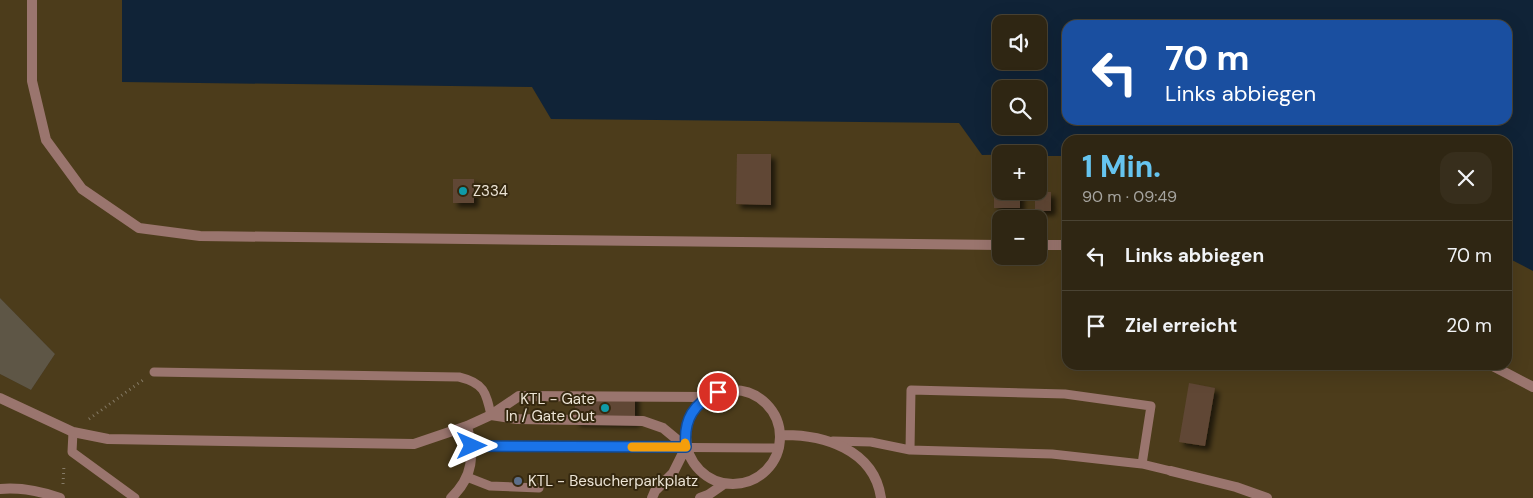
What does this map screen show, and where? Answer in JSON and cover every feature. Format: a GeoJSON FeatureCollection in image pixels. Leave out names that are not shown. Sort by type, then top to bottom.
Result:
{"type":"FeatureCollection","features":[{"type":"Feature","properties":{"kind":"street"},"geometry":{"type":"LineString","coordinates":[[32,0],[32,81],[46,140],[82,189],[139,228],[200,236],[992,245]]}},
{"type":"Feature","properties":{"kind":"street"},"geometry":{"type":"LineString","coordinates":[[1047,245],[1062,245]]}},
{"type":"Feature","properties":{"kind":"street"},"geometry":{"type":"LineString","coordinates":[[1501,370],[1533,387]]}},
{"type":"Feature","properties":{"kind":"street"},"geometry":{"type":"LineString","coordinates":[[731,390],[755,395],[765,402],[773,412],[778,423],[780,435],[779,448],[775,459],[768,469],[748,483],[736,485],[724,484],[710,479],[699,471],[690,460],[686,447],[686,428],[689,419],[700,403],[718,392],[731,390]]}},
{"type":"Feature","properties":{"kind":"street"},"geometry":{"type":"LineString","coordinates":[[1,400],[73,432],[108,439],[414,444],[467,426],[491,415],[519,396],[707,397]]}},
{"type":"Feature","properties":{"kind":"street"},"geometry":{"type":"LineString","coordinates":[[491,415],[517,420],[643,421],[663,428],[686,447]]}},
{"type":"Feature","properties":{"kind":"street"},"geometry":{"type":"LineString","coordinates":[[451,498],[467,477],[471,464],[472,446],[467,426]]}},
{"type":"Feature","properties":{"kind":"street"},"geometry":{"type":"LineString","coordinates":[[780,435],[797,434],[833,441],[855,454],[871,471],[878,484],[881,498]]}},
{"type":"Feature","properties":{"kind":"street"},"geometry":{"type":"LineString","coordinates":[[652,498],[655,491],[673,473],[686,447]]}},
{"type":"Feature","properties":{"kind":"street"},"geometry":{"type":"LineString","coordinates":[[1171,471],[1236,486],[1267,498]]}},
{"type":"Feature","properties":{"kind":"street"},"geometry":{"type":"LineString","coordinates":[[700,498],[724,484]]}},
{"type":"Feature","properties":{"kind":"street"},"geometry":{"type":"LineString","coordinates":[[0,489],[16,487],[43,492],[60,498]]}},
{"type":"Feature","properties":{"kind":"lane"},"geometry":{"type":"LineString","coordinates":[[154,372],[459,377],[472,380],[480,386],[486,394],[491,415]]}},
{"type":"Feature","properties":{"kind":"lane"},"geometry":{"type":"LineString","coordinates":[[910,450],[911,390],[1065,394],[1151,406],[1142,464]]}},
{"type":"Feature","properties":{"kind":"lane"},"geometry":{"type":"LineString","coordinates":[[73,432],[72,452],[136,498]]}},
{"type":"Feature","properties":{"kind":"lane"},"geometry":{"type":"LineString","coordinates":[[833,441],[870,442],[910,450],[1052,454],[1142,464],[1171,471]]}},
{"type":"Feature","properties":{"kind":"lane"},"geometry":{"type":"LineString","coordinates":[[472,446],[779,448]]}},
{"type":"Feature","properties":{"kind":"lane"},"geometry":{"type":"LineString","coordinates":[[467,477],[490,486],[539,488]]}},
{"type":"Feature","properties":{"kind":"shaded area"},"geometry":{"type":"Polygon","coordinates":[[[0,0],[1533,0],[1533,498],[0,498],[0,374],[31,390],[55,354],[0,298],[0,0]]]}},
{"type":"Feature","properties":{"kind":"shaded area"},"geometry":{"type":"Polygon","coordinates":[[[0,298],[55,354],[31,390],[0,374],[0,298]]]}},
{"type":"Feature","properties":{"kind":"water"},"geometry":{"type":"Polygon","coordinates":[[[122,0],[1533,0],[1533,271],[1512,260],[1512,135],[1062,135],[1062,156],[1047,156],[1047,145],[992,145],[992,155],[982,155],[959,123],[551,119],[532,87],[122,82],[122,0]]]}},
{"type":"Feature","properties":{"kind":"building"},"geometry":{"type":"Polygon","coordinates":[[[737,154],[771,154],[771,205],[736,204],[737,154]]]}},
{"type":"Feature","properties":{"kind":"building","name":"Z334"},"geometry":{"type":"Polygon","coordinates":[[[453,179],[474,179],[474,203],[453,203],[453,179]]]}},
{"type":"Feature","properties":{"kind":"building"},"geometry":{"type":"Polygon","coordinates":[[[1047,192],[1051,192],[1051,211],[1035,210],[1035,200],[1047,200],[1047,192]]]}},
{"type":"Feature","properties":{"kind":"building"},"geometry":{"type":"Polygon","coordinates":[[[994,200],[1020,200],[1020,208],[994,208],[994,200]]]}},
{"type":"Feature","properties":{"kind":"building"},"geometry":{"type":"Polygon","coordinates":[[[1189,383],[1215,388],[1205,446],[1179,442],[1189,383]]]}},
{"type":"Feature","properties":{"kind":"building","name":"KTL - Gate In / Gate Out"},"geometry":{"type":"Polygon","coordinates":[[[575,393],[635,394],[635,423],[575,422],[575,393]]]}},
{"type":"Feature","properties":{"kind":"slow traffic"},"geometry":{"type":"LineString","coordinates":[[632,447],[686,447],[685,443]]}},
{"type":"Feature","properties":{"kind":"place","name":"Z334"},"geometry":{"type":"Point","coordinates":[463,191]}},
{"type":"Feature","properties":{"kind":"place","name":"KTL - Gate In / Gate Out"},"geometry":{"type":"Point","coordinates":[605,408]}},
{"type":"Feature","properties":{"kind":"place","name":"KTL - Besucherparkplatz"},"geometry":{"type":"Point","coordinates":[518,481]}},
{"type":"Feature","properties":{"kind":"route"},"geometry":{"type":"LineString","coordinates":[[472,446],[686,447],[686,428],[693,410],[707,397],[718,392]]}}]}
